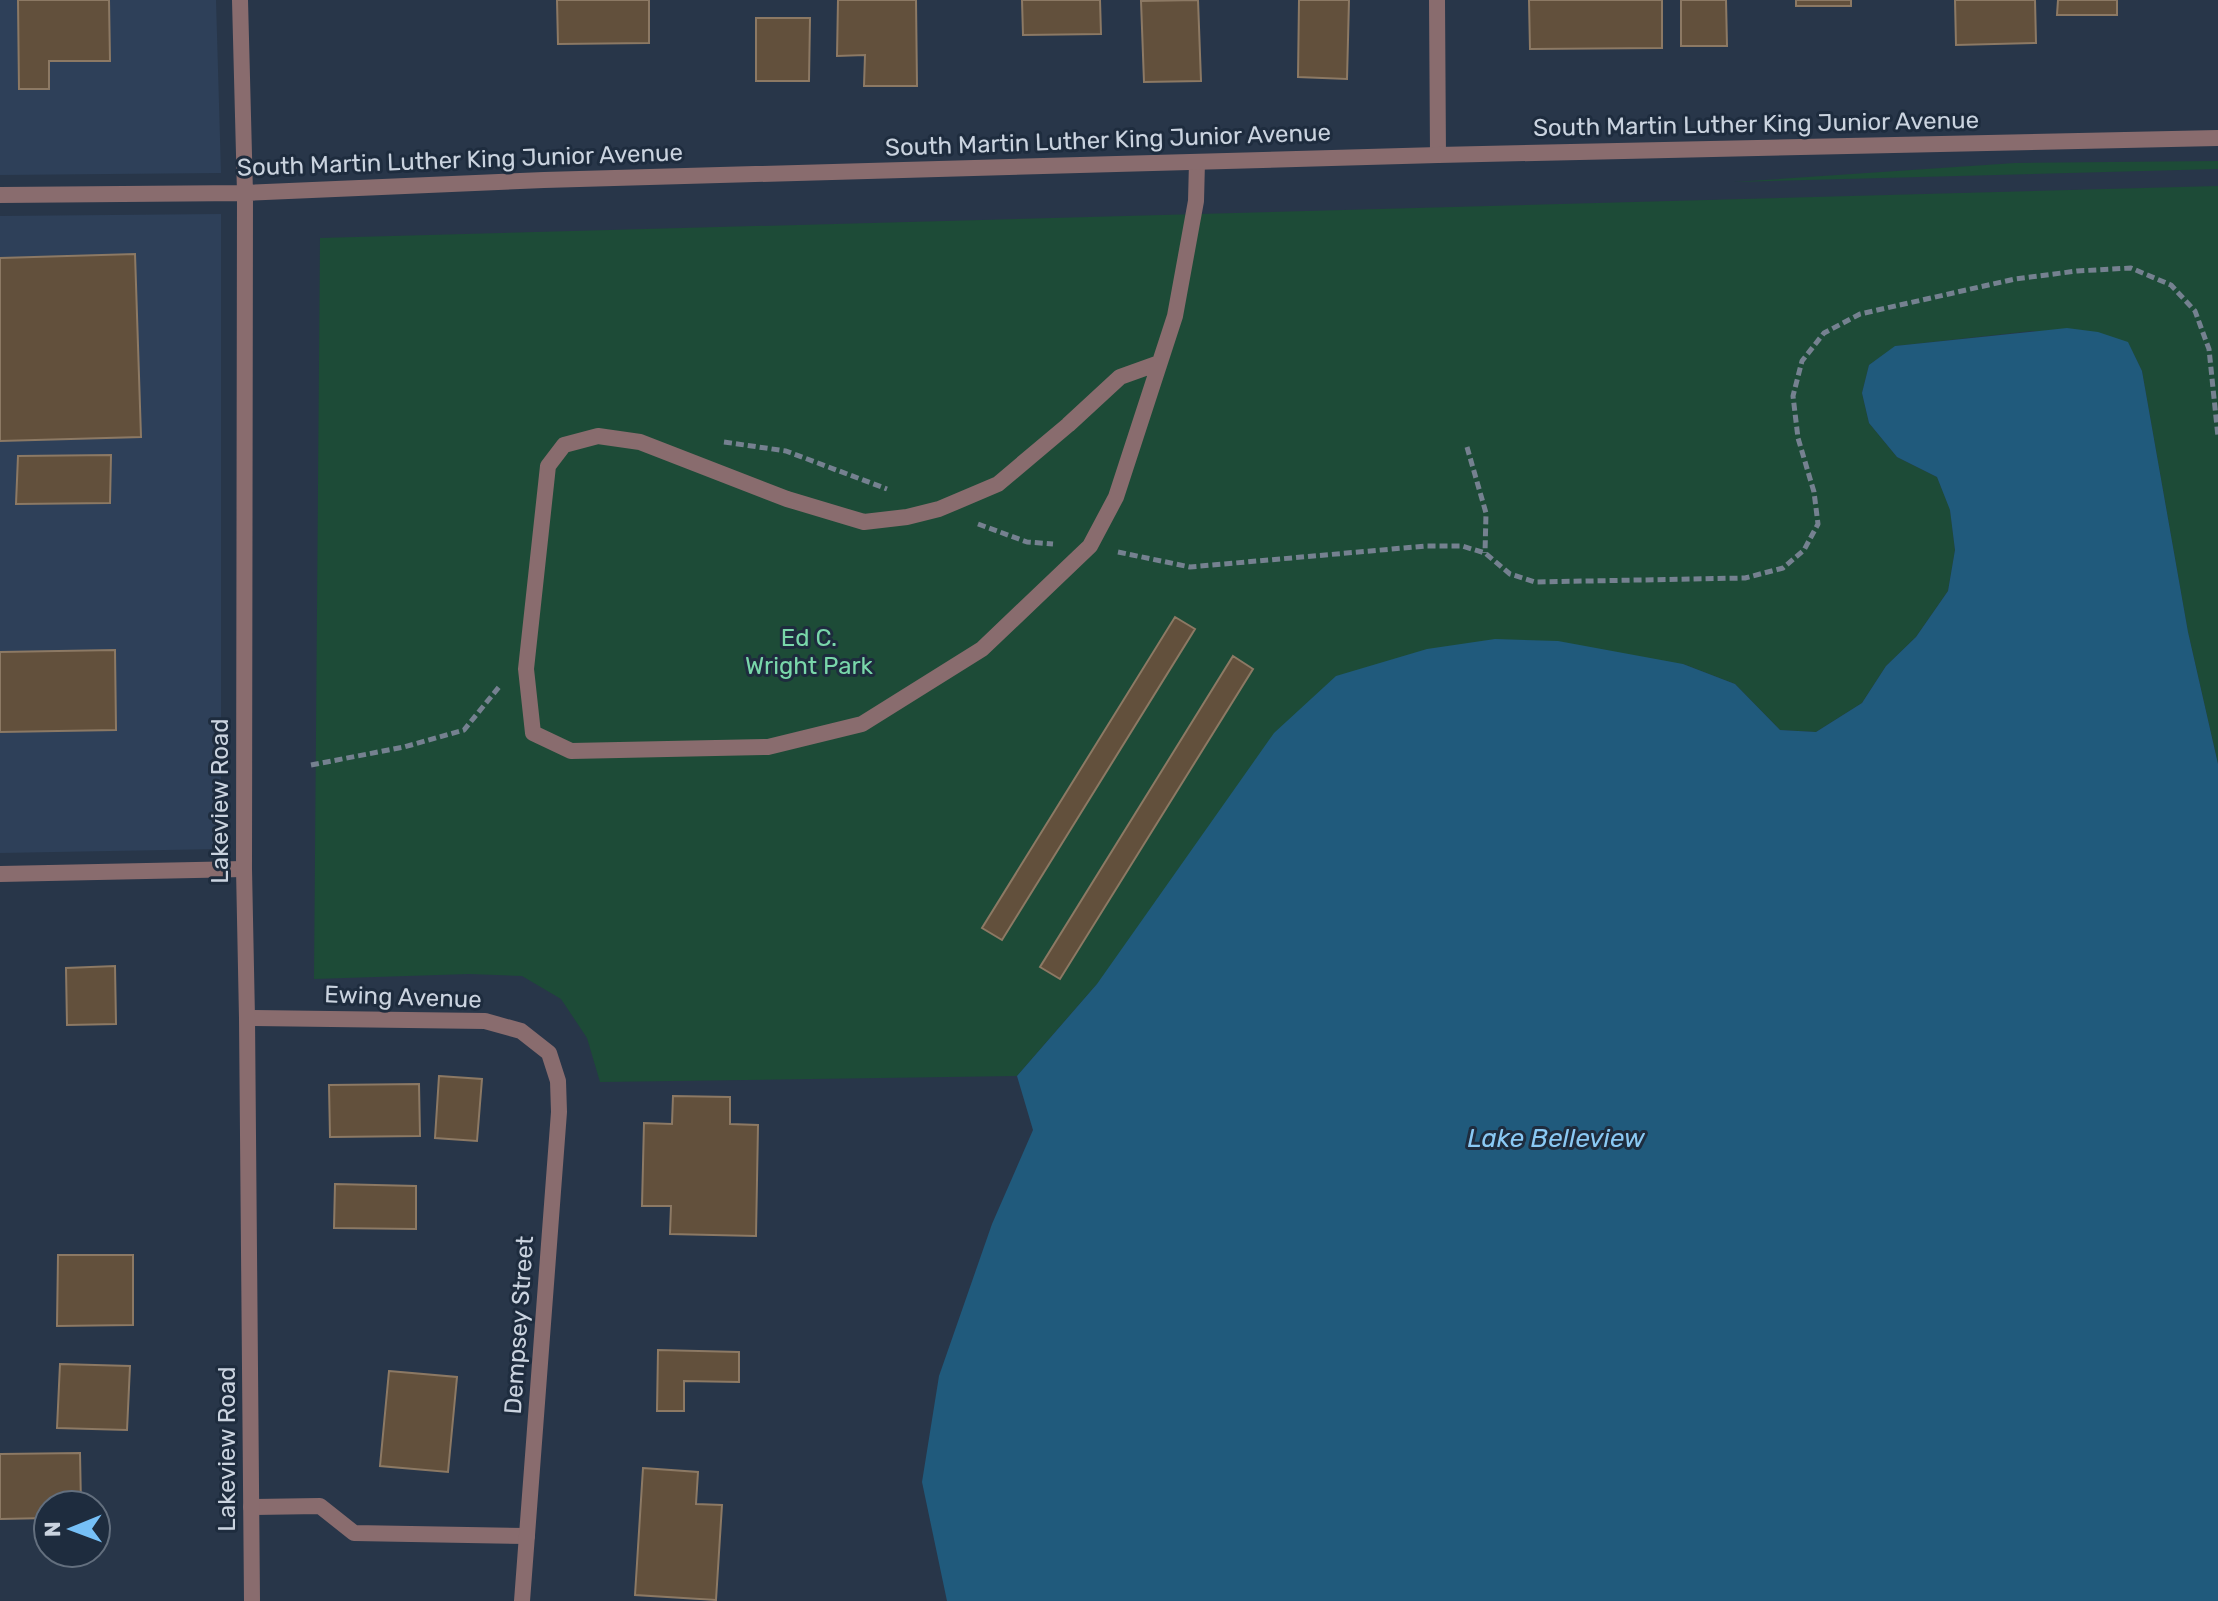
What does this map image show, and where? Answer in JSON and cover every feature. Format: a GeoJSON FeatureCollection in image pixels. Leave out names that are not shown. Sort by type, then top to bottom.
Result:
{"type":"FeatureCollection","features":[{"type":"Feature","properties":{"kind":"street","name":"Lakeview Road"},"geometry":{"type":"LineString","coordinates":[[240,0],[245,193],[244,869],[252,1601]]}},
{"type":"Feature","properties":{"kind":"street"},"geometry":{"type":"LineString","coordinates":[[1437,0],[1438,155]]}},
{"type":"Feature","properties":{"kind":"street","name":"South Martin Luther King Junior Avenue"},"geometry":{"type":"LineString","coordinates":[[0,195],[245,193],[544,180],[1438,155],[2218,138]]}},
{"type":"Feature","properties":{"kind":"street"},"geometry":{"type":"LineString","coordinates":[[1159,363],[1120,377],[998,484],[939,509],[907,517],[864,522],[787,499],[640,442],[598,436],[564,445],[548,466],[546,482],[526,669],[533,733],[571,751],[768,747],[862,724],[982,649],[1090,546],[1116,497],[1175,316],[1196,201],[1197,162]]}},
{"type":"Feature","properties":{"kind":"street"},"geometry":{"type":"LineString","coordinates":[[0,874],[244,869]]}},
{"type":"Feature","properties":{"kind":"street","name":"Ewing Avenue"},"geometry":{"type":"LineString","coordinates":[[247,1018],[485,1021],[521,1031],[549,1053]]}},
{"type":"Feature","properties":{"kind":"street","name":"Dempsey Street"},"geometry":{"type":"LineString","coordinates":[[522,1601],[559,1112],[558,1081],[549,1053]]}},
{"type":"Feature","properties":{"kind":"street"},"geometry":{"type":"LineString","coordinates":[[251,1507],[320,1506],[354,1533],[527,1536]]}},
{"type":"Feature","properties":{"kind":"path"},"geometry":{"type":"LineString","coordinates":[[710,440],[786,451],[1027,542],[1090,546],[1190,567],[1426,546],[1462,546],[1485,553],[1510,574],[1535,582],[1745,578],[1783,568],[1804,550],[1818,524],[1814,492],[1798,438],[1793,396],[1802,361],[1824,333],[1860,314],[2015,279],[2131,268],[2171,285],[2195,311],[2209,349],[2218,437]]}},
{"type":"Feature","properties":{"kind":"path"},"geometry":{"type":"LineString","coordinates":[[1467,447],[1486,513],[1485,553]]}},
{"type":"Feature","properties":{"kind":"path"},"geometry":{"type":"LineString","coordinates":[[311,765],[404,747],[464,730],[503,682]]}},
{"type":"Feature","properties":{"kind":"shaded area"},"geometry":{"type":"Polygon","coordinates":[[[0,0],[216,0],[221,173],[0,175],[0,0]]]}},
{"type":"Feature","properties":{"kind":"shaded area"},"geometry":{"type":"Polygon","coordinates":[[[221,214],[221,849],[0,853],[0,216],[221,214]]]}},
{"type":"Feature","properties":{"kind":"green space"},"geometry":{"type":"Polygon","coordinates":[[[2218,161],[2218,169],[1734,182],[2015,163],[2218,161]]]}},
{"type":"Feature","properties":{"kind":"green space","name":"Ed C. Wright Park"},"geometry":{"type":"Polygon","coordinates":[[[2218,186],[2218,764],[2188,632],[2142,371],[2128,343],[2032,331],[1896,346],[1869,365],[1862,393],[1869,423],[1897,457],[1937,477],[1950,509],[1955,550],[1948,591],[1916,637],[1886,666],[1862,703],[1816,732],[1780,730],[1735,684],[1683,664],[1097,984],[1017,1076],[600,1082],[587,1038],[561,999],[522,976],[469,974],[314,979],[320,238],[2218,186]]]}},
{"type":"Feature","properties":{"kind":"water","name":"Lake Belleview"},"geometry":{"type":"Polygon","coordinates":[[[2067,328],[2098,332],[2128,342],[2142,371],[2188,632],[2218,764],[2218,1601],[947,1601],[922,1482],[939,1376],[992,1224],[1033,1130],[1017,1076],[1097,984],[1274,733],[1336,676],[1427,649],[1495,639],[1558,641],[1683,664],[1735,684],[1780,730],[1816,732],[1862,703],[1886,666],[1916,637],[1948,591],[1955,550],[1950,510],[1937,477],[1897,457],[1869,423],[1862,393],[1869,365],[1895,346],[2067,328]]]}},
{"type":"Feature","properties":{"kind":"building"},"geometry":{"type":"Polygon","coordinates":[[[18,0],[109,0],[110,61],[49,61],[49,89],[19,89],[18,0]]]}},
{"type":"Feature","properties":{"kind":"building"},"geometry":{"type":"Polygon","coordinates":[[[557,0],[649,0],[649,43],[558,44],[557,0]]]}},
{"type":"Feature","properties":{"kind":"building"},"geometry":{"type":"Polygon","coordinates":[[[838,0],[916,0],[917,86],[864,86],[865,55],[837,56],[838,0]]]}},
{"type":"Feature","properties":{"kind":"building"},"geometry":{"type":"Polygon","coordinates":[[[1022,0],[1100,0],[1101,34],[1023,35],[1022,0]]]}},
{"type":"Feature","properties":{"kind":"building"},"geometry":{"type":"Polygon","coordinates":[[[1198,0],[1201,81],[1144,82],[1141,1],[1198,0]]]}},
{"type":"Feature","properties":{"kind":"building"},"geometry":{"type":"Polygon","coordinates":[[[1299,0],[1349,0],[1347,79],[1298,77],[1299,0]]]}},
{"type":"Feature","properties":{"kind":"building"},"geometry":{"type":"Polygon","coordinates":[[[1529,0],[1662,0],[1662,48],[1530,49],[1529,0]]]}},
{"type":"Feature","properties":{"kind":"building"},"geometry":{"type":"Polygon","coordinates":[[[1681,0],[1726,0],[1727,46],[1681,46],[1681,0]]]}},
{"type":"Feature","properties":{"kind":"building"},"geometry":{"type":"Polygon","coordinates":[[[1796,0],[1851,0],[1851,6],[1796,6],[1796,0]]]}},
{"type":"Feature","properties":{"kind":"building"},"geometry":{"type":"Polygon","coordinates":[[[1955,0],[2035,0],[2036,43],[1956,45],[1955,0]]]}},
{"type":"Feature","properties":{"kind":"building"},"geometry":{"type":"Polygon","coordinates":[[[2058,0],[2117,0],[2117,15],[2057,15],[2058,0]]]}},
{"type":"Feature","properties":{"kind":"building"},"geometry":{"type":"Polygon","coordinates":[[[756,18],[810,18],[809,81],[756,81],[756,18]]]}},
{"type":"Feature","properties":{"kind":"building"},"geometry":{"type":"Polygon","coordinates":[[[135,254],[141,437],[0,441],[0,258],[135,254]]]}},
{"type":"Feature","properties":{"kind":"building"},"geometry":{"type":"Polygon","coordinates":[[[111,455],[110,503],[16,504],[18,456],[111,455]]]}},
{"type":"Feature","properties":{"kind":"building"},"geometry":{"type":"Polygon","coordinates":[[[1175,617],[1195,629],[1002,940],[982,928],[1175,617]]]}},
{"type":"Feature","properties":{"kind":"building"},"geometry":{"type":"Polygon","coordinates":[[[115,650],[116,730],[0,732],[0,652],[115,650]]]}},
{"type":"Feature","properties":{"kind":"building"},"geometry":{"type":"Polygon","coordinates":[[[1233,656],[1253,669],[1060,979],[1040,967],[1233,656]]]}},
{"type":"Feature","properties":{"kind":"building"},"geometry":{"type":"Polygon","coordinates":[[[115,966],[116,1024],[67,1025],[66,968],[115,966]]]}},
{"type":"Feature","properties":{"kind":"building"},"geometry":{"type":"Polygon","coordinates":[[[439,1076],[482,1079],[477,1141],[435,1138],[439,1076]]]}},
{"type":"Feature","properties":{"kind":"building"},"geometry":{"type":"Polygon","coordinates":[[[419,1084],[420,1136],[330,1137],[329,1085],[419,1084]]]}},
{"type":"Feature","properties":{"kind":"building"},"geometry":{"type":"Polygon","coordinates":[[[673,1096],[730,1097],[730,1124],[758,1125],[756,1236],[670,1234],[671,1206],[642,1206],[644,1123],[672,1124],[673,1096]]]}},
{"type":"Feature","properties":{"kind":"building"},"geometry":{"type":"Polygon","coordinates":[[[335,1184],[416,1186],[416,1229],[334,1228],[335,1184]]]}},
{"type":"Feature","properties":{"kind":"building"},"geometry":{"type":"Polygon","coordinates":[[[58,1255],[133,1255],[133,1325],[57,1326],[58,1255]]]}},
{"type":"Feature","properties":{"kind":"building"},"geometry":{"type":"Polygon","coordinates":[[[658,1350],[739,1352],[739,1382],[684,1381],[684,1411],[657,1411],[658,1350]]]}},
{"type":"Feature","properties":{"kind":"building"},"geometry":{"type":"Polygon","coordinates":[[[60,1364],[130,1366],[127,1430],[57,1428],[60,1364]]]}},
{"type":"Feature","properties":{"kind":"building"},"geometry":{"type":"Polygon","coordinates":[[[389,1371],[457,1377],[448,1472],[380,1466],[389,1371]]]}},
{"type":"Feature","properties":{"kind":"building"},"geometry":{"type":"Polygon","coordinates":[[[80,1453],[81,1489],[32,1489],[32,1518],[0,1519],[0,1454],[80,1453]]]}},
{"type":"Feature","properties":{"kind":"building"},"geometry":{"type":"Polygon","coordinates":[[[643,1468],[698,1472],[696,1504],[722,1505],[716,1600],[635,1595],[643,1468]]]}}]}
